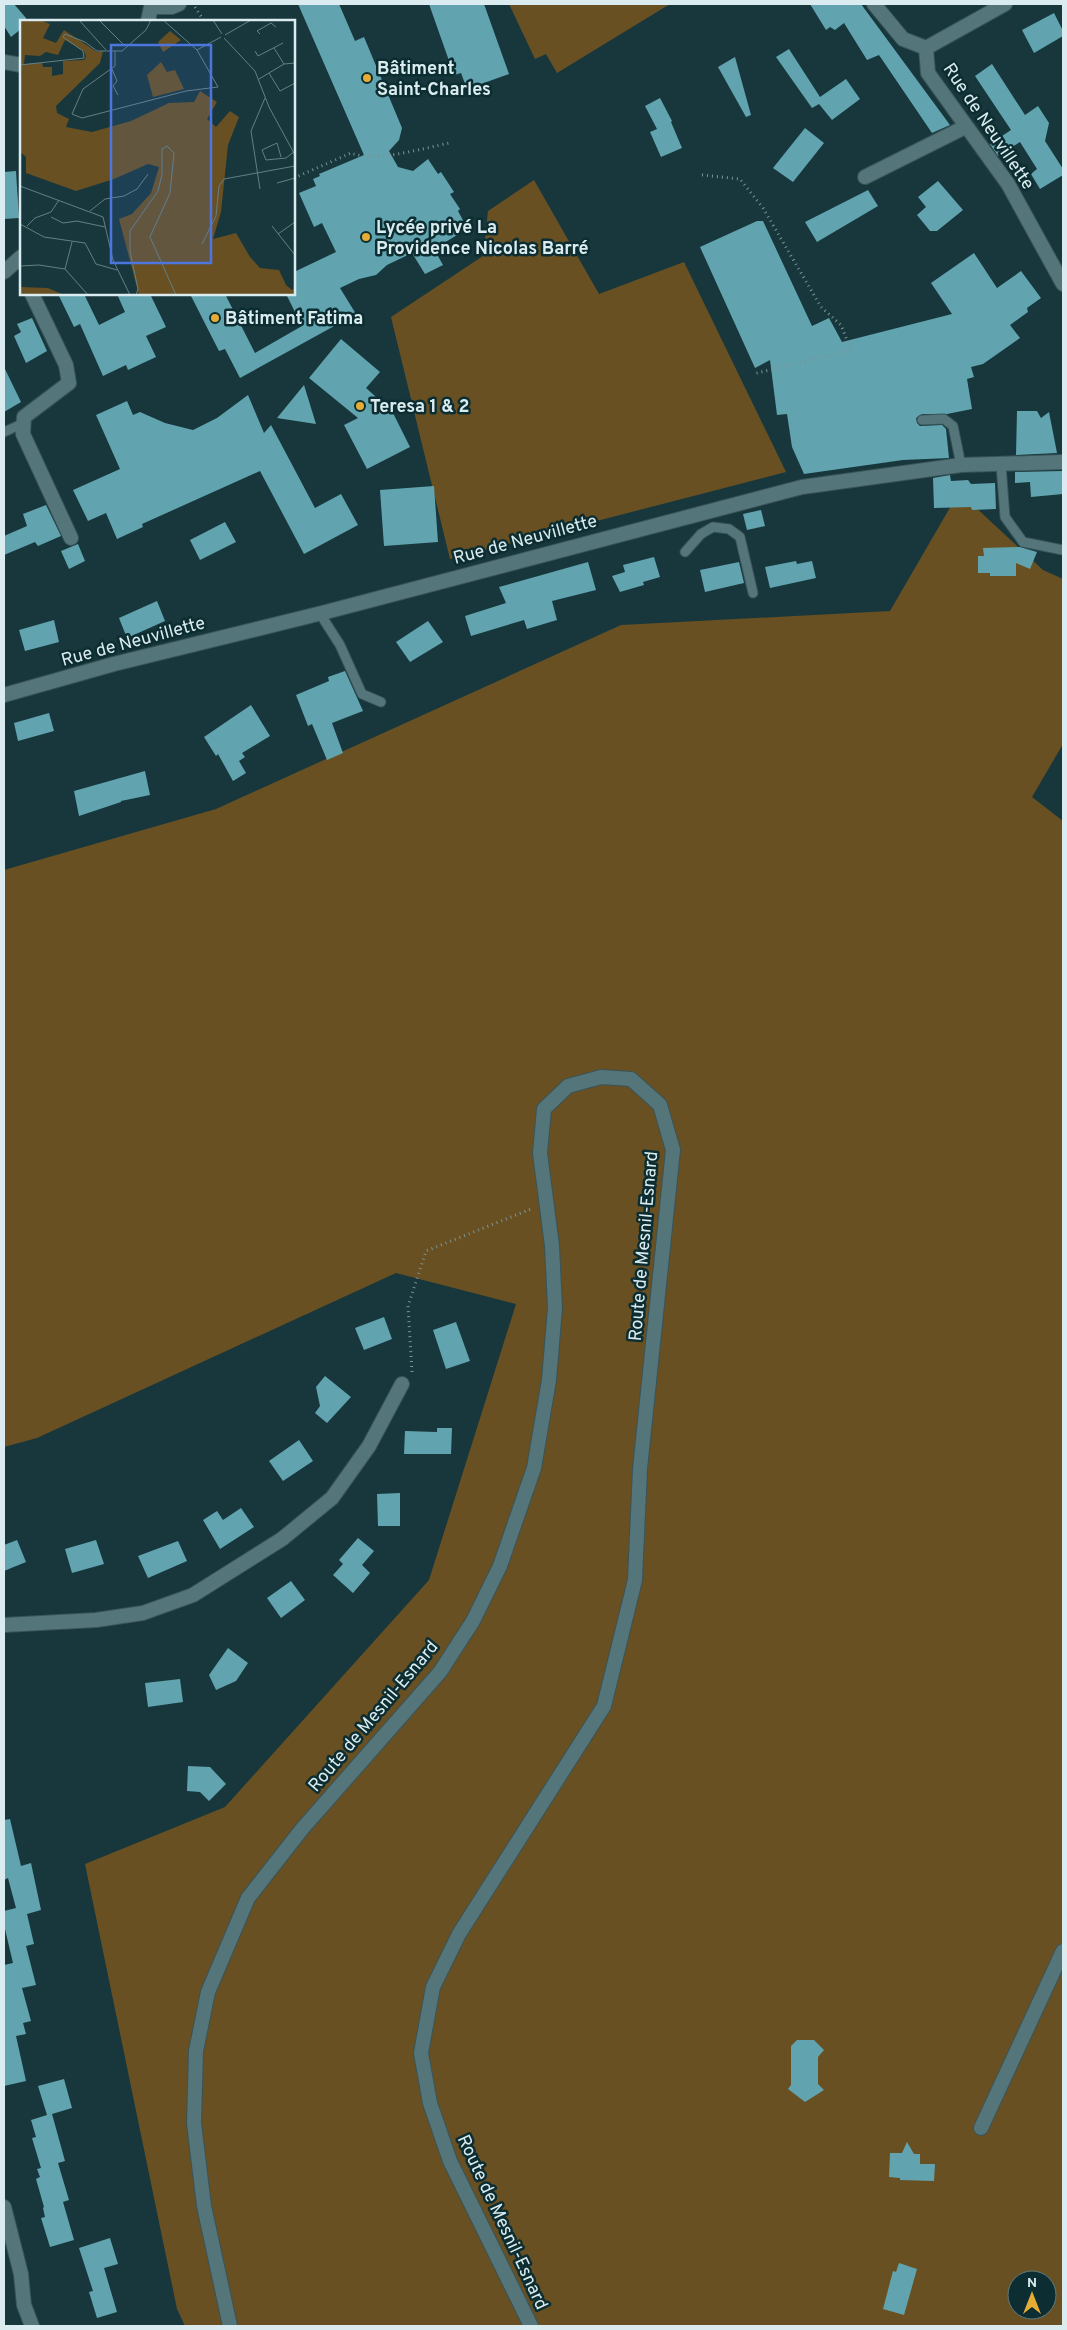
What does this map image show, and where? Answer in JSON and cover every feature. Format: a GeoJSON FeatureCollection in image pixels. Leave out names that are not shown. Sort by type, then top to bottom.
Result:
{"type":"FeatureCollection","features":[{"type":"Feature","properties":{"kind":"street"},"geometry":{"type":"LineString","coordinates":[[148,20],[150,5],[172,7],[179,4]]}},
{"type":"Feature","properties":{"kind":"street","name":"Rue de Neuvillette"},"geometry":{"type":"LineString","coordinates":[[874,4],[903,39],[926,48],[928,72],[1008,184],[1063,284]]}},
{"type":"Feature","properties":{"kind":"street"},"geometry":{"type":"LineString","coordinates":[[926,48],[1006,4]]}},
{"type":"Feature","properties":{"kind":"street"},"geometry":{"type":"LineString","coordinates":[[4,62],[20,64]]}},
{"type":"Feature","properties":{"kind":"street"},"geometry":{"type":"LineString","coordinates":[[865,177],[965,126]]}},
{"type":"Feature","properties":{"kind":"street"},"geometry":{"type":"LineString","coordinates":[[4,272],[20,262]]}},
{"type":"Feature","properties":{"kind":"street"},"geometry":{"type":"LineString","coordinates":[[32,295],[66,366],[69,383],[24,416],[23,434],[71,538]]}},
{"type":"Feature","properties":{"kind":"street","name":"Rue de Neuvillette"},"geometry":{"type":"LineString","coordinates":[[4,695],[114,664],[322,613],[802,487],[961,465],[1063,462]]}},
{"type":"Feature","properties":{"kind":"street","name":"Route de Mesnil-Esnard"},"geometry":{"type":"LineString","coordinates":[[230,2326],[204,2206],[194,2123],[196,2050],[208,1992],[248,1898],[302,1829],[440,1672],[473,1621],[500,1566],[534,1468],[549,1380],[555,1308],[552,1246],[540,1153],[544,1109],[568,1086],[601,1077],[631,1079],[660,1105],[673,1150],[640,1468],[635,1580],[604,1706],[459,1934],[433,1987],[421,2053],[430,2103],[450,2160],[531,2326]]}},
{"type":"Feature","properties":{"kind":"street"},"geometry":{"type":"LineString","coordinates":[[4,1625],[96,1620],[143,1613],[193,1595],[282,1539],[332,1498],[369,1446],[402,1384]]}},
{"type":"Feature","properties":{"kind":"street"},"geometry":{"type":"LineString","coordinates":[[981,2128],[1063,1950]]}},
{"type":"Feature","properties":{"kind":"street"},"geometry":{"type":"LineString","coordinates":[[4,2207],[21,2274],[24,2305],[32,2326]]}},
{"type":"Feature","properties":{"kind":"lane"},"geometry":{"type":"LineString","coordinates":[[922,420],[944,419],[953,426],[961,465]]}},
{"type":"Feature","properties":{"kind":"lane"},"geometry":{"type":"LineString","coordinates":[[4,432],[24,423]]}},
{"type":"Feature","properties":{"kind":"lane"},"geometry":{"type":"LineString","coordinates":[[1001,465],[1004,517],[1023,542],[1063,550]]}},
{"type":"Feature","properties":{"kind":"lane"},"geometry":{"type":"LineString","coordinates":[[709,510],[713,527]]}},
{"type":"Feature","properties":{"kind":"lane"},"geometry":{"type":"LineString","coordinates":[[684,552],[701,534],[713,527],[729,530],[740,537],[753,593]]}},
{"type":"Feature","properties":{"kind":"lane"},"geometry":{"type":"LineString","coordinates":[[322,613],[324,620],[340,645],[362,694],[382,702]]}},
{"type":"Feature","properties":{"kind":"path"},"geometry":{"type":"LineString","coordinates":[[195,7],[203,20]]}},
{"type":"Feature","properties":{"kind":"path"},"geometry":{"type":"LineString","coordinates":[[295,178],[351,153],[360,157],[373,157],[450,143]]}},
{"type":"Feature","properties":{"kind":"path"},"geometry":{"type":"LineString","coordinates":[[702,175],[740,179],[763,208],[821,307],[841,325],[851,350],[753,374]]}},
{"type":"Feature","properties":{"kind":"path"},"geometry":{"type":"LineString","coordinates":[[402,1384],[413,1380],[408,1306],[426,1251],[547,1203]]}},
{"type":"Feature","properties":{"kind":"shaded area"},"geometry":{"type":"Polygon","coordinates":[[[509,4],[670,4],[557,73],[546,54],[535,59],[509,4]]]}},
{"type":"Feature","properties":{"kind":"shaded area"},"geometry":{"type":"Polygon","coordinates":[[[534,180],[599,294],[684,262],[786,472],[450,559],[391,317],[483,256],[488,211],[534,180]]]}},
{"type":"Feature","properties":{"kind":"shaded area"},"geometry":{"type":"Polygon","coordinates":[[[959,492],[1043,570],[1063,579],[1063,744],[1032,797],[1063,821],[1063,2326],[185,2326],[177,2309],[85,1864],[225,1807],[429,1580],[516,1304],[396,1273],[37,1438],[4,1447],[4,870],[216,809],[621,625],[890,611],[959,492]]]}},
{"type":"Feature","properties":{"kind":"building"},"geometry":{"type":"Polygon","coordinates":[[[4,4],[14,4],[26,20],[20,20],[20,30],[11,37],[4,26],[4,4]]]}},
{"type":"Feature","properties":{"kind":"building"},"geometry":{"type":"Polygon","coordinates":[[[298,4],[339,4],[355,41],[364,37],[402,128],[399,140],[389,151],[398,167],[413,171],[428,159],[438,174],[441,172],[454,192],[450,194],[460,209],[458,211],[465,224],[460,227],[462,232],[434,249],[443,265],[425,274],[412,253],[387,265],[376,275],[359,279],[340,288],[356,314],[240,378],[225,349],[219,351],[191,295],[226,295],[255,353],[302,326],[286,295],[295,295],[295,272],[336,252],[322,223],[314,227],[299,193],[316,186],[313,179],[320,176],[319,174],[364,155],[298,4]]]}},
{"type":"Feature","properties":{"kind":"building"},"geometry":{"type":"Polygon","coordinates":[[[429,4],[484,4],[509,74],[467,89],[461,73],[454,75],[429,4]]]}},
{"type":"Feature","properties":{"kind":"building"},"geometry":{"type":"Polygon","coordinates":[[[810,4],[861,4],[950,125],[932,133],[879,55],[867,60],[844,23],[835,30],[830,27],[826,30],[810,4]]]}},
{"type":"Feature","properties":{"kind":"building"},"geometry":{"type":"Polygon","coordinates":[[[1054,13],[1063,31],[1063,36],[1034,53],[1022,30],[1054,13]]]}},
{"type":"Feature","properties":{"kind":"building"},"geometry":{"type":"Polygon","coordinates":[[[789,49],[820,97],[846,79],[860,99],[832,120],[819,104],[812,108],[776,57],[789,49]]]}},
{"type":"Feature","properties":{"kind":"building"},"geometry":{"type":"Polygon","coordinates":[[[735,57],[751,115],[746,117],[718,67],[735,57]]]}},
{"type":"Feature","properties":{"kind":"building"},"geometry":{"type":"Polygon","coordinates":[[[992,64],[1025,115],[1038,106],[1049,123],[1045,141],[1063,169],[1063,175],[1040,189],[1031,174],[1037,169],[1020,142],[998,156],[990,144],[1011,130],[975,76],[992,64]]]}},
{"type":"Feature","properties":{"kind":"building"},"geometry":{"type":"Polygon","coordinates":[[[660,98],[672,121],[682,148],[661,157],[650,132],[657,129],[645,106],[660,98]]]}},
{"type":"Feature","properties":{"kind":"building"},"geometry":{"type":"Polygon","coordinates":[[[805,128],[824,143],[793,182],[773,168],[805,128]]]}},
{"type":"Feature","properties":{"kind":"building"},"geometry":{"type":"Polygon","coordinates":[[[16,171],[19,218],[4,219],[4,172],[16,171]]]}},
{"type":"Feature","properties":{"kind":"building"},"geometry":{"type":"Polygon","coordinates":[[[938,181],[963,210],[937,231],[930,231],[917,215],[926,207],[918,197],[938,181]]]}},
{"type":"Feature","properties":{"kind":"building"},"geometry":{"type":"Polygon","coordinates":[[[868,190],[878,206],[817,242],[805,222],[868,190]]]}},
{"type":"Feature","properties":{"kind":"building"},"geometry":{"type":"Polygon","coordinates":[[[757,221],[763,221],[812,326],[829,318],[842,342],[952,314],[931,283],[974,253],[997,288],[1021,271],[1041,298],[1027,308],[1028,312],[1010,325],[1020,338],[983,364],[971,367],[974,377],[967,379],[972,409],[947,414],[922,414],[916,418],[920,426],[942,425],[946,429],[949,458],[903,460],[804,474],[792,447],[787,414],[777,415],[770,360],[755,368],[700,247],[757,221]]]}},
{"type":"Feature","properties":{"kind":"building"},"geometry":{"type":"Polygon","coordinates":[[[58,295],[84,295],[99,325],[125,312],[117,295],[150,295],[166,327],[146,336],[156,357],[128,370],[126,365],[103,376],[80,324],[74,327],[58,295]]]}},
{"type":"Feature","properties":{"kind":"building"},"geometry":{"type":"Polygon","coordinates":[[[32,318],[47,351],[26,363],[14,336],[21,332],[17,324],[32,318]]]}},
{"type":"Feature","properties":{"kind":"building","name":"Teresa 1 & 2"},"geometry":{"type":"Polygon","coordinates":[[[341,339],[380,372],[366,388],[385,405],[388,403],[410,447],[367,469],[344,425],[358,418],[309,378],[341,339]]]}},
{"type":"Feature","properties":{"kind":"building"},"geometry":{"type":"Polygon","coordinates":[[[4,367],[21,402],[4,412],[4,367]]]}},
{"type":"Feature","properties":{"kind":"building"},"geometry":{"type":"Polygon","coordinates":[[[304,385],[316,424],[277,418],[304,385]]]}},
{"type":"Feature","properties":{"kind":"building"},"geometry":{"type":"Polygon","coordinates":[[[248,395],[264,433],[271,425],[315,508],[341,494],[358,525],[304,554],[260,471],[142,524],[143,527],[117,539],[106,513],[88,521],[73,490],[120,469],[96,415],[127,401],[133,415],[140,412],[165,423],[193,430],[217,418],[248,395]]]}},
{"type":"Feature","properties":{"kind":"building"},"geometry":{"type":"Polygon","coordinates":[[[1017,411],[1037,411],[1041,418],[1049,412],[1057,453],[1016,455],[1017,411]]]}},
{"type":"Feature","properties":{"kind":"building"},"geometry":{"type":"Polygon","coordinates":[[[1063,471],[1063,494],[1031,497],[1030,482],[1015,483],[1015,472],[1063,471]]]}},
{"type":"Feature","properties":{"kind":"building"},"geometry":{"type":"Polygon","coordinates":[[[950,475],[951,481],[968,480],[971,484],[995,483],[996,509],[972,510],[971,507],[934,508],[933,478],[950,475]]]}},
{"type":"Feature","properties":{"kind":"building"},"geometry":{"type":"Polygon","coordinates":[[[434,486],[438,542],[384,546],[380,490],[434,486]]]}},
{"type":"Feature","properties":{"kind":"building"},"geometry":{"type":"Polygon","coordinates":[[[46,505],[61,536],[38,546],[35,542],[4,555],[4,536],[27,526],[23,514],[46,505]]]}},
{"type":"Feature","properties":{"kind":"building"},"geometry":{"type":"Polygon","coordinates":[[[761,510],[765,526],[747,530],[743,514],[761,510]]]}},
{"type":"Feature","properties":{"kind":"building"},"geometry":{"type":"Polygon","coordinates":[[[225,522],[236,542],[200,560],[190,540],[225,522]]]}},
{"type":"Feature","properties":{"kind":"building"},"geometry":{"type":"Polygon","coordinates":[[[78,544],[85,561],[69,569],[61,551],[78,544]]]}},
{"type":"Feature","properties":{"kind":"building"},"geometry":{"type":"Polygon","coordinates":[[[1020,547],[1037,552],[1030,569],[1016,563],[1016,576],[990,576],[990,573],[978,573],[978,556],[984,556],[983,548],[1020,547]]]}},
{"type":"Feature","properties":{"kind":"building"},"geometry":{"type":"Polygon","coordinates":[[[654,557],[660,577],[643,582],[644,585],[620,592],[612,576],[625,572],[623,565],[654,557]]]}},
{"type":"Feature","properties":{"kind":"building"},"geometry":{"type":"Polygon","coordinates":[[[796,561],[797,564],[812,561],[816,578],[770,588],[765,567],[796,561]]]}},
{"type":"Feature","properties":{"kind":"building"},"geometry":{"type":"Polygon","coordinates":[[[588,562],[596,590],[552,601],[557,620],[527,629],[524,620],[471,636],[465,616],[506,603],[499,587],[588,562]]]}},
{"type":"Feature","properties":{"kind":"building"},"geometry":{"type":"Polygon","coordinates":[[[739,562],[744,583],[705,592],[700,570],[739,562]]]}},
{"type":"Feature","properties":{"kind":"building"},"geometry":{"type":"Polygon","coordinates":[[[157,601],[165,621],[127,638],[119,618],[157,601]]]}},
{"type":"Feature","properties":{"kind":"building"},"geometry":{"type":"Polygon","coordinates":[[[54,620],[59,642],[25,651],[19,630],[54,620]]]}},
{"type":"Feature","properties":{"kind":"building"},"geometry":{"type":"Polygon","coordinates":[[[428,621],[443,642],[410,662],[396,642],[428,621]]]}},
{"type":"Feature","properties":{"kind":"building"},"geometry":{"type":"Polygon","coordinates":[[[345,671],[363,711],[332,723],[343,753],[327,760],[312,724],[308,726],[296,695],[329,681],[328,677],[345,671]]]}},
{"type":"Feature","properties":{"kind":"building"},"geometry":{"type":"Polygon","coordinates":[[[251,705],[270,736],[242,753],[245,757],[239,761],[246,773],[233,781],[218,754],[216,756],[204,737],[251,705]]]}},
{"type":"Feature","properties":{"kind":"building"},"geometry":{"type":"Polygon","coordinates":[[[49,713],[54,731],[18,741],[14,723],[49,713]]]}},
{"type":"Feature","properties":{"kind":"building"},"geometry":{"type":"Polygon","coordinates":[[[145,771],[150,795],[121,801],[79,816],[74,791],[145,771]]]}},
{"type":"Feature","properties":{"kind":"building"},"geometry":{"type":"Polygon","coordinates":[[[384,1317],[392,1339],[364,1350],[355,1328],[384,1317]]]}},
{"type":"Feature","properties":{"kind":"building"},"geometry":{"type":"Polygon","coordinates":[[[456,1322],[470,1361],[446,1369],[433,1330],[456,1322]]]}},
{"type":"Feature","properties":{"kind":"building"},"geometry":{"type":"Polygon","coordinates":[[[325,1376],[351,1397],[327,1423],[315,1413],[320,1406],[316,1387],[325,1376]]]}},
{"type":"Feature","properties":{"kind":"building"},"geometry":{"type":"Polygon","coordinates":[[[437,1428],[452,1428],[451,1454],[404,1454],[405,1431],[437,1432],[437,1428]]]}},
{"type":"Feature","properties":{"kind":"building"},"geometry":{"type":"Polygon","coordinates":[[[299,1440],[313,1461],[283,1481],[269,1461],[299,1440]]]}},
{"type":"Feature","properties":{"kind":"building"},"geometry":{"type":"Polygon","coordinates":[[[400,1493],[400,1526],[378,1526],[377,1494],[400,1493]]]}},
{"type":"Feature","properties":{"kind":"building"},"geometry":{"type":"Polygon","coordinates":[[[241,1508],[254,1527],[220,1549],[203,1520],[217,1511],[223,1520],[241,1508]]]}},
{"type":"Feature","properties":{"kind":"building"},"geometry":{"type":"Polygon","coordinates":[[[358,1538],[374,1551],[362,1565],[370,1573],[353,1593],[333,1575],[343,1564],[339,1560],[358,1538]]]}},
{"type":"Feature","properties":{"kind":"building"},"geometry":{"type":"Polygon","coordinates":[[[17,1540],[26,1562],[4,1571],[4,1545],[17,1540]]]}},
{"type":"Feature","properties":{"kind":"building"},"geometry":{"type":"Polygon","coordinates":[[[96,1540],[104,1564],[72,1573],[65,1549],[96,1540]]]}},
{"type":"Feature","properties":{"kind":"building"},"geometry":{"type":"Polygon","coordinates":[[[178,1541],[187,1561],[148,1578],[138,1556],[178,1541]]]}},
{"type":"Feature","properties":{"kind":"building"},"geometry":{"type":"Polygon","coordinates":[[[291,1581],[305,1600],[281,1618],[267,1598],[291,1581]]]}},
{"type":"Feature","properties":{"kind":"building"},"geometry":{"type":"Polygon","coordinates":[[[228,1648],[248,1663],[236,1681],[216,1690],[209,1675],[228,1648]]]}},
{"type":"Feature","properties":{"kind":"building"},"geometry":{"type":"Polygon","coordinates":[[[180,1679],[183,1702],[148,1707],[145,1683],[180,1679]]]}},
{"type":"Feature","properties":{"kind":"building"},"geometry":{"type":"Polygon","coordinates":[[[188,1766],[210,1767],[226,1784],[209,1801],[200,1792],[187,1791],[188,1766]]]}},
{"type":"Feature","properties":{"kind":"building"},"geometry":{"type":"Polygon","coordinates":[[[10,1819],[21,1866],[31,1863],[41,1910],[27,1914],[34,1944],[26,1946],[36,1985],[22,1988],[31,2021],[23,2023],[26,2034],[16,2036],[26,2081],[4,2086],[4,1965],[13,1963],[4,1925],[4,1911],[16,1908],[8,1878],[4,1880],[4,1820],[10,1819]]]}},
{"type":"Feature","properties":{"kind":"building"},"geometry":{"type":"Polygon","coordinates":[[[797,2040],[814,2040],[824,2050],[818,2057],[818,2084],[824,2090],[805,2102],[788,2089],[791,2085],[791,2046],[797,2040]]]}},
{"type":"Feature","properties":{"kind":"building"},"geometry":{"type":"Polygon","coordinates":[[[64,2079],[72,2108],[52,2114],[65,2161],[58,2163],[69,2200],[63,2202],[74,2240],[50,2247],[41,2218],[45,2217],[44,2207],[36,2179],[40,2177],[37,2169],[41,2168],[32,2138],[36,2137],[31,2120],[47,2115],[38,2086],[64,2079]]]}},
{"type":"Feature","properties":{"kind":"building"},"geometry":{"type":"Polygon","coordinates":[[[907,2142],[914,2154],[920,2154],[920,2164],[935,2164],[934,2181],[900,2180],[900,2178],[889,2177],[890,2153],[902,2153],[907,2142]]]}},
{"type":"Feature","properties":{"kind":"building"},"geometry":{"type":"Polygon","coordinates":[[[110,2238],[118,2264],[104,2268],[117,2312],[97,2318],[89,2292],[93,2291],[79,2248],[110,2238]]]}},
{"type":"Feature","properties":{"kind":"building"},"geometry":{"type":"Polygon","coordinates":[[[899,2263],[917,2269],[904,2315],[883,2309],[893,2271],[896,2272],[899,2263]]]}},
{"type":"Feature","properties":{"kind":"place","name":"Bâtiment Saint-Charles"},"geometry":{"type":"Point","coordinates":[367,78]}},
{"type":"Feature","properties":{"kind":"place","name":"Lycée privé La Providence Nicolas Barré"},"geometry":{"type":"Point","coordinates":[366,237]}},
{"type":"Feature","properties":{"kind":"place","name":"Bâtiment Fatima"},"geometry":{"type":"Point","coordinates":[215,318]}},
{"type":"Feature","properties":{"kind":"place","name":"Teresa 1 & 2"},"geometry":{"type":"Point","coordinates":[360,406]}}]}
